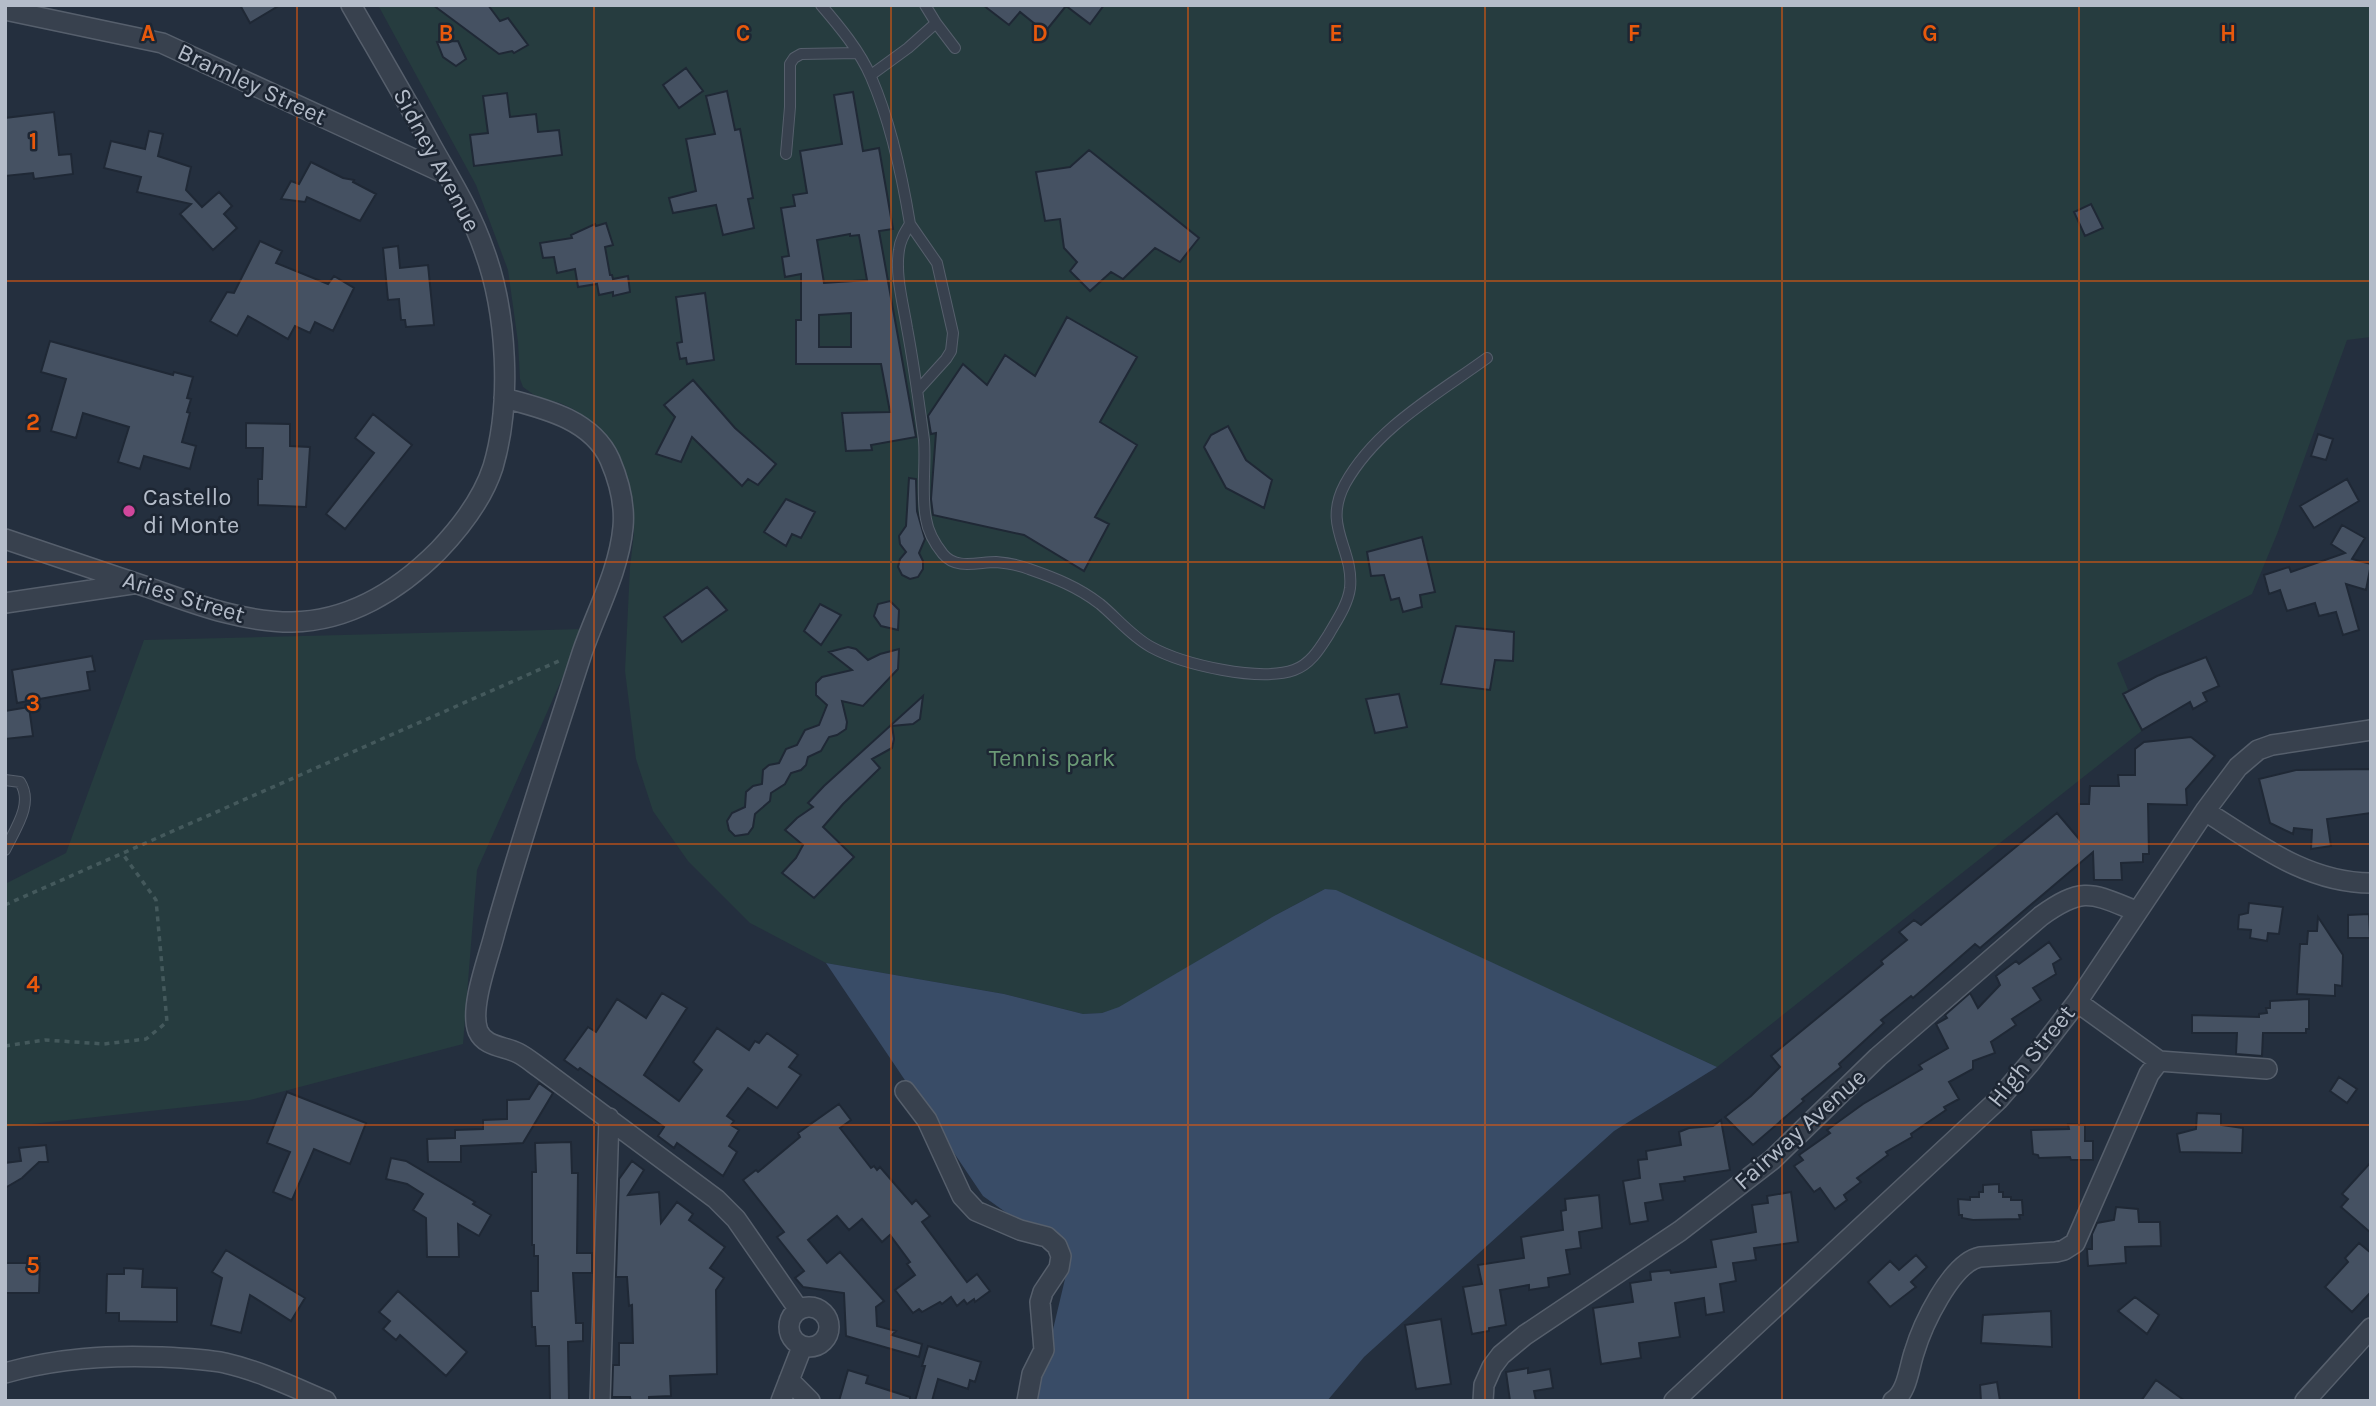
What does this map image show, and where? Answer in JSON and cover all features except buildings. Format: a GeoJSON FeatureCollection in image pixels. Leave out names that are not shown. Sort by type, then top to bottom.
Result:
{"type":"FeatureCollection","features":[{"type":"Feature","properties":{"kind":"street","name":"Sidney Avenue"},"geometry":{"type":"LineString","coordinates":[[351,5],[466,205],[485,250],[501,330],[504,398],[496,454],[484,489]]}},
{"type":"Feature","properties":{"kind":"street","name":"Bramley Street"},"geometry":{"type":"LineString","coordinates":[[5,10],[162,43],[448,176]]}},
{"type":"Feature","properties":{"kind":"street"},"geometry":{"type":"LineString","coordinates":[[504,398],[562,415],[587,433],[609,458],[620,492],[623,512],[620,549],[583,650],[504,901],[477,1005],[478,1030],[484,1040],[521,1054],[706,1191],[736,1219],[799,1310]]}},
{"type":"Feature","properties":{"kind":"street","name":"Aries Street"},"geometry":{"type":"LineString","coordinates":[[5,539],[226,615],[293,622],[346,613],[385,594],[411,576],[449,540],[484,489]]}},
{"type":"Feature","properties":{"kind":"street"},"geometry":{"type":"LineString","coordinates":[[5,603],[135,583]]}},
{"type":"Feature","properties":{"kind":"street","name":"High Street"},"geometry":{"type":"LineString","coordinates":[[1674,1401],[1998,1100],[2077,1002],[2136,911],[2238,766],[2258,750],[2285,742],[2371,730]]}},
{"type":"Feature","properties":{"kind":"street"},"geometry":{"type":"LineString","coordinates":[[2205,811],[2300,868],[2341,881],[2371,883]]}},
{"type":"Feature","properties":{"kind":"street","name":"Fairway Avenue"},"geometry":{"type":"LineString","coordinates":[[1483,1401],[1484,1385],[1501,1355],[1525,1335],[1681,1231],[1772,1160],[1878,1058],[2041,916],[2059,903],[2080,895],[2105,898],[2136,911]]}},
{"type":"Feature","properties":{"kind":"street"},"geometry":{"type":"LineString","coordinates":[[2077,1002],[2159,1061],[2267,1069]]}},
{"type":"Feature","properties":{"kind":"street"},"geometry":{"type":"LineString","coordinates":[[1893,1401],[1903,1390],[1914,1350],[1928,1321],[1953,1275],[1961,1267],[1980,1257],[2056,1252],[2075,1243],[2149,1074],[2159,1061]]}},
{"type":"Feature","properties":{"kind":"street"},"geometry":{"type":"LineString","coordinates":[[905,1091],[927,1120],[962,1196],[976,1211],[1020,1230],[1047,1237],[1057,1246],[1061,1256],[1059,1268],[1043,1292],[1041,1302],[1044,1350],[1032,1374],[1027,1401]]}},
{"type":"Feature","properties":{"kind":"street"},"geometry":{"type":"LineString","coordinates":[[600,1401],[609,1118]]}},
{"type":"Feature","properties":{"kind":"street"},"geometry":{"type":"LineString","coordinates":[[805,1307],[819,1309],[828,1319],[830,1326],[827,1339],[816,1347],[802,1347],[796,1344],[789,1332],[790,1319],[805,1307]]}},
{"type":"Feature","properties":{"kind":"street"},"geometry":{"type":"LineString","coordinates":[[2305,1401],[2371,1328]]}},
{"type":"Feature","properties":{"kind":"street"},"geometry":{"type":"LineString","coordinates":[[781,1401],[802,1347]]}},
{"type":"Feature","properties":{"kind":"street"},"geometry":{"type":"LineString","coordinates":[[5,1373],[32,1365],[80,1357],[121,1355],[179,1358],[234,1366],[268,1376],[326,1401]]}},
{"type":"Feature","properties":{"kind":"street"},"geometry":{"type":"LineString","coordinates":[[789,1380],[810,1401]]}},
{"type":"Feature","properties":{"kind":"lane"},"geometry":{"type":"LineString","coordinates":[[821,5],[858,53],[871,75],[894,148],[911,224],[937,263],[953,333],[951,351],[917,391]]}},
{"type":"Feature","properties":{"kind":"lane"},"geometry":{"type":"LineString","coordinates":[[925,5],[955,47]]}},
{"type":"Feature","properties":{"kind":"lane"},"geometry":{"type":"LineString","coordinates":[[871,75],[936,23]]}},
{"type":"Feature","properties":{"kind":"lane"},"geometry":{"type":"LineString","coordinates":[[786,154],[790,64],[794,58],[802,54],[858,53]]}},
{"type":"Feature","properties":{"kind":"lane"},"geometry":{"type":"LineString","coordinates":[[911,224],[902,238],[899,264],[924,444],[925,515],[929,532],[944,556],[957,564],[997,562],[1027,568],[1076,586],[1102,606],[1125,629],[1152,647],[1182,659],[1249,674],[1276,674],[1296,669],[1311,660],[1339,618],[1349,596],[1348,563],[1336,522],[1336,508],[1353,472],[1367,451],[1387,431],[1487,358]]}},
{"type":"Feature","properties":{"kind":"lane"},"geometry":{"type":"LineString","coordinates":[[5,780],[20,782],[27,802],[5,850]]}},
{"type":"Feature","properties":{"kind":"path"},"geometry":{"type":"LineString","coordinates":[[5,905],[583,650]]}},
{"type":"Feature","properties":{"kind":"path"},"geometry":{"type":"LineString","coordinates":[[5,1046],[45,1040],[104,1044],[146,1039],[167,1022],[156,900],[122,853]]}},
{"type":"Feature","properties":{"kind":"green space","name":"Tennis park"},"geometry":{"type":"Polygon","coordinates":[[[378,5],[2371,5],[2371,337],[2347,340],[2277,534],[2252,594],[2117,663],[2144,729],[1717,1067],[1336,891],[1325,889],[1274,916],[1119,1008],[1102,1013],[1083,1014],[1004,994],[826,963],[750,923],[688,861],[653,811],[636,759],[625,671],[634,533],[633,499],[619,458],[594,425],[573,409],[537,397],[523,387],[508,270],[476,185],[378,5]]]}},
{"type":"Feature","properties":{"kind":"green space"},"geometry":{"type":"Polygon","coordinates":[[[584,629],[477,870],[463,1044],[250,1100],[5,1127],[5,884],[66,853],[144,640],[584,629]]]}},
{"type":"Feature","properties":{"kind":"water"},"geometry":{"type":"Polygon","coordinates":[[[1325,889],[1336,890],[1717,1067],[1614,1131],[1364,1357],[1327,1401],[1036,1401],[1070,1258],[983,1196],[826,963],[1004,994],[1083,1014],[1102,1013],[1119,1007],[1325,889]]]}},
{"type":"Feature","properties":{"kind":"place","name":"Castello di Monte"},"geometry":{"type":"Point","coordinates":[129,511]}}]}
